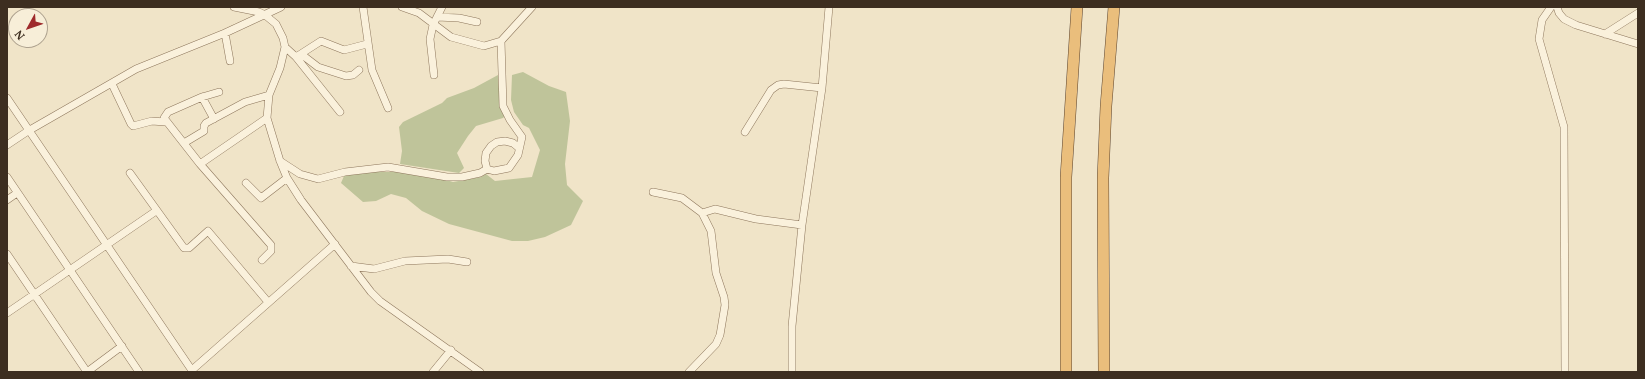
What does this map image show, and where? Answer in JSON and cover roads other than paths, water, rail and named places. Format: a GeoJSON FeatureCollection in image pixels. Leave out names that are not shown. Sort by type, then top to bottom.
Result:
{"type":"FeatureCollection","features":[{"type":"Feature","properties":{"kind":"highway"},"geometry":{"type":"LineString","coordinates":[[1066,372],[1066,177],[1077,7]]}},
{"type":"Feature","properties":{"kind":"highway"},"geometry":{"type":"LineString","coordinates":[[1104,372],[1103,178],[1106,106],[1114,7]]}},
{"type":"Feature","properties":{"kind":"street"},"geometry":{"type":"LineString","coordinates":[[234,7],[259,12],[265,15],[280,30],[285,47],[280,68],[269,95],[267,118],[280,161],[287,178],[301,200],[351,266],[380,301],[480,372]]}},
{"type":"Feature","properties":{"kind":"street"},"geometry":{"type":"LineString","coordinates":[[7,145],[28,131],[136,69],[225,34],[281,7]]}},
{"type":"Feature","properties":{"kind":"street"},"geometry":{"type":"LineString","coordinates":[[363,7],[367,44],[374,79],[388,108]]}},
{"type":"Feature","properties":{"kind":"street"},"geometry":{"type":"LineString","coordinates":[[402,7],[419,13],[450,37],[477,45],[491,46],[501,41],[532,7]]}},
{"type":"Feature","properties":{"kind":"street"},"geometry":{"type":"LineString","coordinates":[[434,75],[429,43],[433,25],[442,7]]}},
{"type":"Feature","properties":{"kind":"street"},"geometry":{"type":"LineString","coordinates":[[792,372],[792,326],[802,225],[822,88],[829,7]]}},
{"type":"Feature","properties":{"kind":"street"},"geometry":{"type":"LineString","coordinates":[[1551,7],[1542,20],[1539,39],[1564,127],[1565,372]]}},
{"type":"Feature","properties":{"kind":"street"},"geometry":{"type":"LineString","coordinates":[[1557,7],[1559,13],[1564,19],[1576,25],[1638,44]]}},
{"type":"Feature","properties":{"kind":"street"},"geometry":{"type":"LineString","coordinates":[[1605,34],[1638,13]]}},
{"type":"Feature","properties":{"kind":"street"},"geometry":{"type":"LineString","coordinates":[[437,17],[459,18],[477,22]]}},
{"type":"Feature","properties":{"kind":"street"},"geometry":{"type":"LineString","coordinates":[[225,34],[230,61]]}},
{"type":"Feature","properties":{"kind":"street"},"geometry":{"type":"LineString","coordinates":[[299,56],[321,41],[347,50],[367,44]]}},
{"type":"Feature","properties":{"kind":"street"},"geometry":{"type":"LineString","coordinates":[[487,168],[494,171],[509,168],[518,156],[522,137],[510,120],[503,106],[501,41]]}},
{"type":"Feature","properties":{"kind":"street"},"geometry":{"type":"LineString","coordinates":[[285,47],[318,66],[346,76],[353,75],[358,70]]}},
{"type":"Feature","properties":{"kind":"street"},"geometry":{"type":"LineString","coordinates":[[299,56],[340,112]]}},
{"type":"Feature","properties":{"kind":"street"},"geometry":{"type":"LineString","coordinates":[[112,84],[133,126],[152,121],[165,122]]}},
{"type":"Feature","properties":{"kind":"street"},"geometry":{"type":"LineString","coordinates":[[745,132],[771,90],[778,85],[784,84],[822,88]]}},
{"type":"Feature","properties":{"kind":"street"},"geometry":{"type":"LineString","coordinates":[[219,92],[202,97],[168,112],[164,118],[165,122],[271,245],[271,252],[262,260]]}},
{"type":"Feature","properties":{"kind":"street"},"geometry":{"type":"LineString","coordinates":[[184,143],[204,131],[204,124],[243,103],[269,95]]}},
{"type":"Feature","properties":{"kind":"street"},"geometry":{"type":"LineString","coordinates":[[202,97],[214,119]]}},
{"type":"Feature","properties":{"kind":"street"},"geometry":{"type":"LineString","coordinates":[[7,98],[192,371],[335,244]]}},
{"type":"Feature","properties":{"kind":"street"},"geometry":{"type":"LineString","coordinates":[[200,164],[267,118]]}},
{"type":"Feature","properties":{"kind":"street"},"geometry":{"type":"LineString","coordinates":[[487,168],[485,161],[486,153],[491,146],[497,142],[505,141],[513,143],[519,148]]}},
{"type":"Feature","properties":{"kind":"street"},"geometry":{"type":"LineString","coordinates":[[280,161],[300,174],[309,178],[318,179],[345,172],[388,166],[448,177],[462,177],[480,173],[487,168]]}},
{"type":"Feature","properties":{"kind":"street"},"geometry":{"type":"LineString","coordinates":[[130,173],[181,245],[186,249],[208,231],[268,302]]}},
{"type":"Feature","properties":{"kind":"street"},"geometry":{"type":"LineString","coordinates":[[7,177],[139,372]]}},
{"type":"Feature","properties":{"kind":"street"},"geometry":{"type":"LineString","coordinates":[[246,183],[259,197],[263,198],[287,178]]}},
{"type":"Feature","properties":{"kind":"street"},"geometry":{"type":"LineString","coordinates":[[653,192],[682,198],[702,212],[711,230],[716,273],[726,305],[720,335],[716,344],[689,372]]}},
{"type":"Feature","properties":{"kind":"street"},"geometry":{"type":"LineString","coordinates":[[7,200],[17,193]]}},
{"type":"Feature","properties":{"kind":"street"},"geometry":{"type":"LineString","coordinates":[[702,212],[715,209],[756,220],[802,225]]}},
{"type":"Feature","properties":{"kind":"street"},"geometry":{"type":"LineString","coordinates":[[7,313],[156,211]]}},
{"type":"Feature","properties":{"kind":"street"},"geometry":{"type":"LineString","coordinates":[[8,259],[35,295],[87,372],[122,346]]}},
{"type":"Feature","properties":{"kind":"street"},"geometry":{"type":"LineString","coordinates":[[351,266],[374,269],[405,260],[448,259],[467,262]]}},
{"type":"Feature","properties":{"kind":"street"},"geometry":{"type":"LineString","coordinates":[[433,372],[451,350]]}}]}
